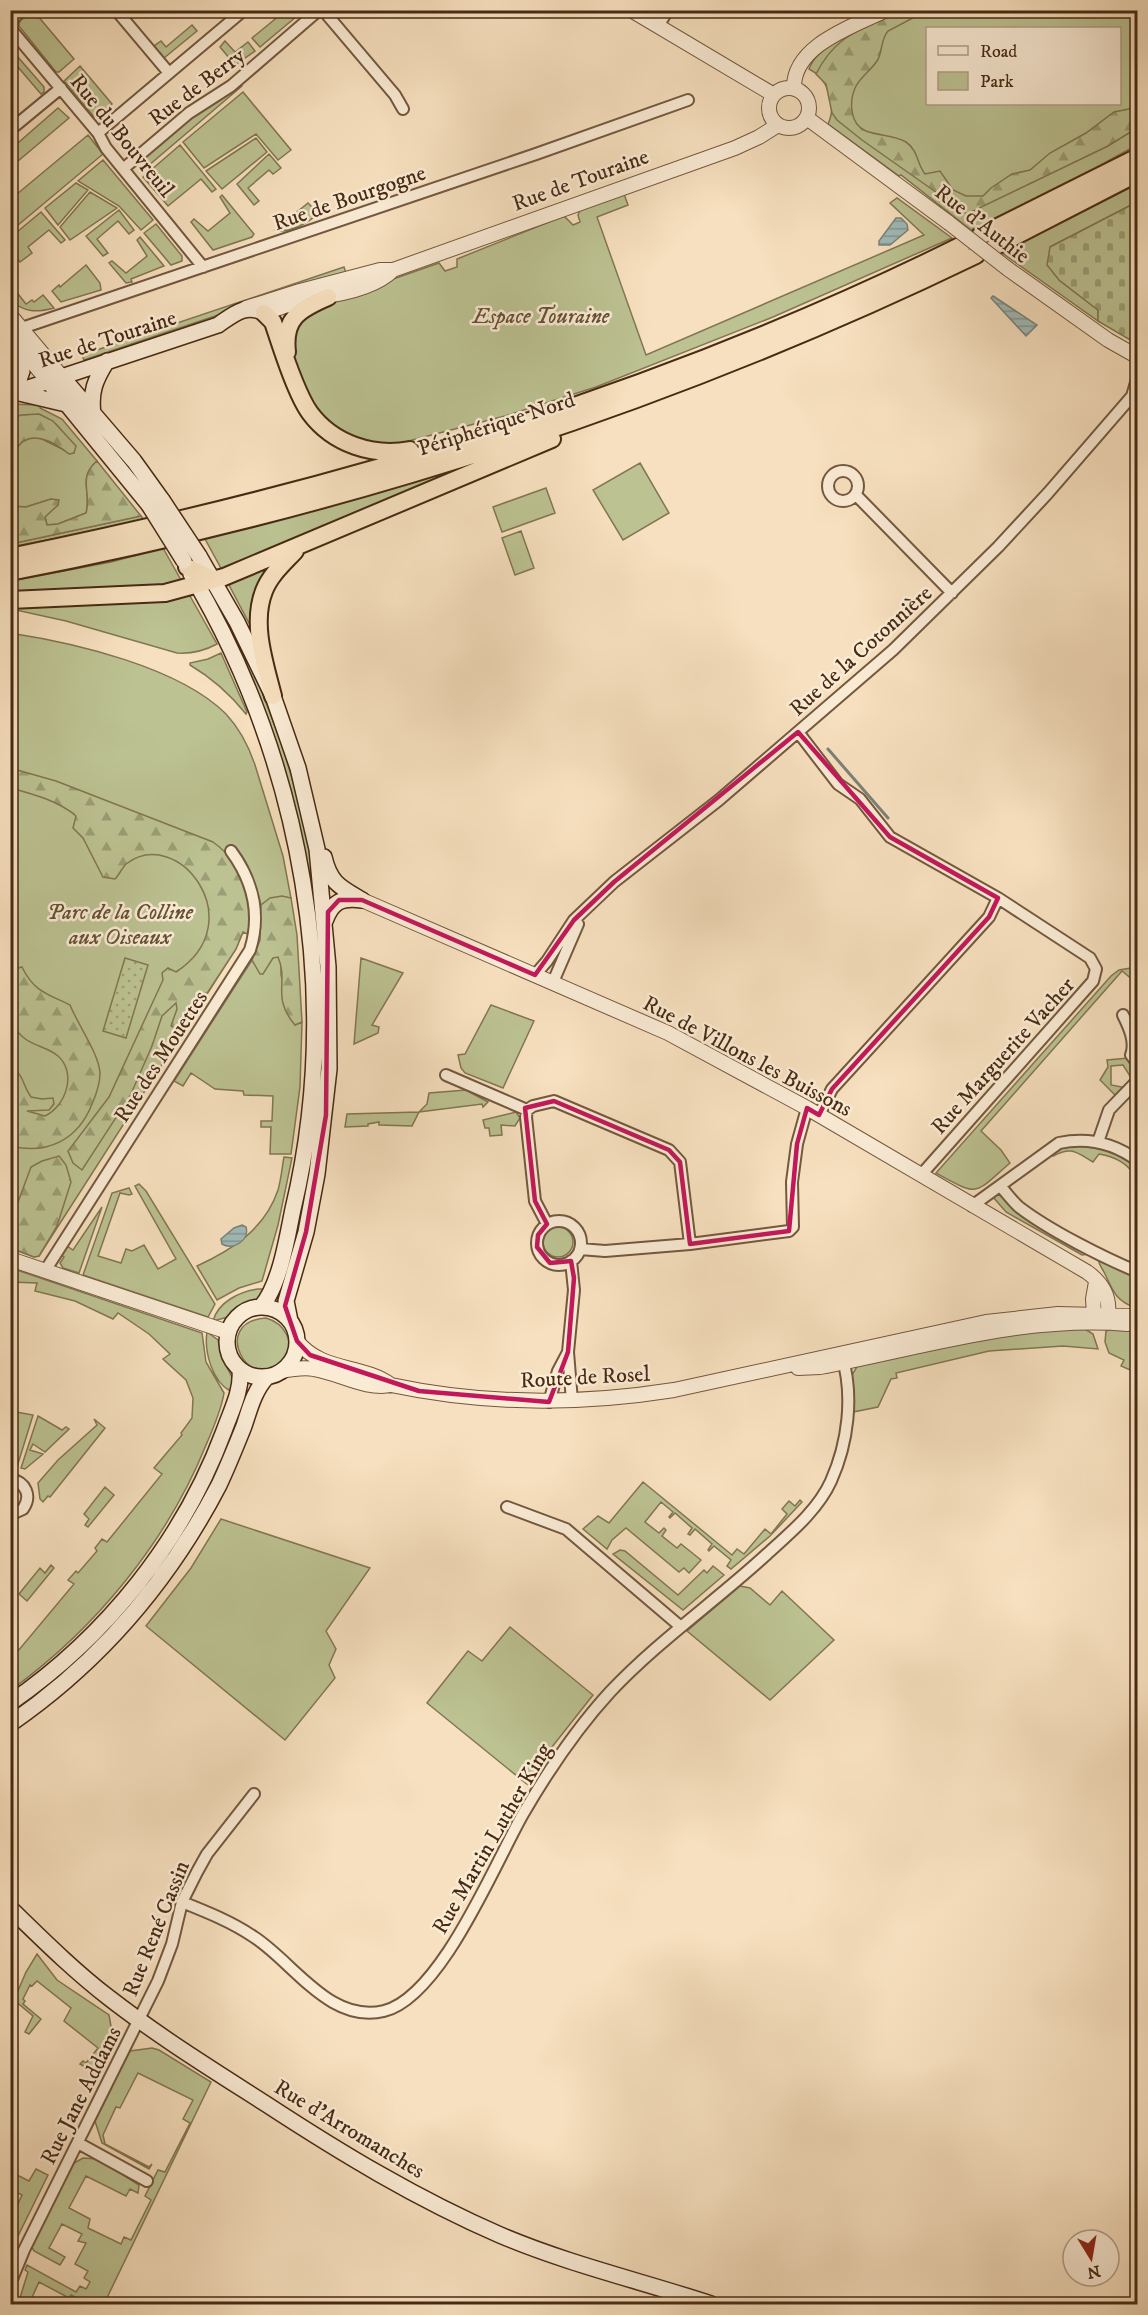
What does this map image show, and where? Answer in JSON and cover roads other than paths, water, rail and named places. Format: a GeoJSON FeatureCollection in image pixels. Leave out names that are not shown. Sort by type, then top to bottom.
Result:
{"type":"FeatureCollection","features":[{"type":"Feature","properties":{"kind":"highway"},"geometry":{"type":"LineString","coordinates":[[980,236],[1137,157]]}},
{"type":"Feature","properties":{"kind":"highway"},"geometry":{"type":"LineString","coordinates":[[994,247],[1137,173]]}},
{"type":"Feature","properties":{"kind":"highway","name":"Périphérique Nord"},"geometry":{"type":"LineString","coordinates":[[10,557],[98,539],[260,500],[442,449],[585,402],[704,357],[828,306],[962,245]]}},
{"type":"Feature","properties":{"kind":"highway","name":"Périphérique Nord"},"geometry":{"type":"LineString","coordinates":[[10,572],[253,518],[378,484],[590,416],[833,320],[976,255]]}},
{"type":"Feature","properties":{"kind":"highway"},"geometry":{"type":"LineString","coordinates":[[290,368],[286,336],[291,321],[309,305],[328,297]]}},
{"type":"Feature","properties":{"kind":"highway"},"geometry":{"type":"LineString","coordinates":[[264,313],[273,322],[309,412],[322,426],[338,438],[362,449],[394,452],[429,445],[442,449]]}},
{"type":"Feature","properties":{"kind":"highway"},"geometry":{"type":"LineString","coordinates":[[10,600],[165,593],[224,577],[582,428],[590,416]]}},
{"type":"Feature","properties":{"kind":"highway"},"geometry":{"type":"LineString","coordinates":[[273,696],[260,638],[261,602],[270,579],[301,545]]}},
{"type":"Feature","properties":{"kind":"highway"},"geometry":{"type":"LineString","coordinates":[[190,561],[206,582]]}},
{"type":"Feature","properties":{"kind":"main road","name":"Rue de Touraine"},"geometry":{"type":"LineString","coordinates":[[13,393],[218,324],[245,309],[256,309],[264,313]]}},
{"type":"Feature","properties":{"kind":"main road","name":"Rue de Touraine"},"geometry":{"type":"LineString","coordinates":[[218,324],[228,325],[264,313]]}},
{"type":"Feature","properties":{"kind":"main road"},"geometry":{"type":"LineString","coordinates":[[16,336],[22,371],[13,393],[66,404]]}},
{"type":"Feature","properties":{"kind":"main road"},"geometry":{"type":"LineString","coordinates":[[93,414],[92,388],[107,361]]}},
{"type":"Feature","properties":{"kind":"main road"},"geometry":{"type":"LineString","coordinates":[[55,379],[66,404],[155,502]]}},
{"type":"Feature","properties":{"kind":"main road"},"geometry":{"type":"LineString","coordinates":[[55,379],[93,414],[134,461],[190,561]]}},
{"type":"Feature","properties":{"kind":"main road"},"geometry":{"type":"LineString","coordinates":[[10,1724],[53,1692],[99,1652],[162,1579],[204,1513],[230,1460],[256,1391],[293,1358],[297,1341],[286,1302],[306,1232],[322,1146],[328,1093],[330,994],[317,849],[298,768],[273,696],[206,582]]}},
{"type":"Feature","properties":{"kind":"main road"},"geometry":{"type":"LineString","coordinates":[[206,582],[270,747],[292,829],[307,910],[312,969],[310,1100],[297,1192],[277,1275],[269,1296],[261,1307]]}},
{"type":"Feature","properties":{"kind":"main road"},"geometry":{"type":"LineString","coordinates":[[317,849],[324,857],[327,873],[331,878],[362,900]]}},
{"type":"Feature","properties":{"kind":"main road"},"geometry":{"type":"LineString","coordinates":[[325,921],[331,907],[339,900],[345,898],[362,900]]}},
{"type":"Feature","properties":{"kind":"main road"},"geometry":{"type":"LineString","coordinates":[[274,1374],[253,1376],[240,1370],[228,1353],[228,1332],[231,1324],[244,1312],[261,1307],[274,1309],[290,1321]]}},
{"type":"Feature","properties":{"kind":"main road"},"geometry":{"type":"LineString","coordinates":[[10,1703],[47,1677],[92,1636],[118,1607],[161,1551],[187,1511],[212,1463],[240,1384],[240,1370]]}},
{"type":"Feature","properties":{"kind":"main road","name":"Rue d'Arromanches"},"geometry":{"type":"LineString","coordinates":[[10,1908],[69,1966],[138,2020],[381,2176],[439,2207],[526,2245],[711,2304]]}},
{"type":"Feature","properties":{"kind":"street"},"geometry":{"type":"LineString","coordinates":[[10,21],[23,10]]}},
{"type":"Feature","properties":{"kind":"street"},"geometry":{"type":"LineString","coordinates":[[116,10],[169,73]]}},
{"type":"Feature","properties":{"kind":"street"},"geometry":{"type":"LineString","coordinates":[[98,133],[244,10]]}},
{"type":"Feature","properties":{"kind":"street"},"geometry":{"type":"LineString","coordinates":[[321,10],[395,95],[403,109]]}},
{"type":"Feature","properties":{"kind":"street","name":"Rue de Berry"},"geometry":{"type":"LineString","coordinates":[[123,168],[189,113],[231,86],[321,10]]}},
{"type":"Feature","properties":{"kind":"street"},"geometry":{"type":"LineString","coordinates":[[632,10],[774,95]]}},
{"type":"Feature","properties":{"kind":"street"},"geometry":{"type":"LineString","coordinates":[[658,26],[668,10]]}},
{"type":"Feature","properties":{"kind":"street"},"geometry":{"type":"LineString","coordinates":[[794,88],[802,62],[812,49],[886,10]]}},
{"type":"Feature","properties":{"kind":"street","name":"Rue du Bouvreuil"},"geometry":{"type":"LineString","coordinates":[[10,28],[98,133],[106,148],[203,267]]}},
{"type":"Feature","properties":{"kind":"street"},"geometry":{"type":"LineString","coordinates":[[10,130],[61,88]]}},
{"type":"Feature","properties":{"kind":"street"},"geometry":{"type":"LineString","coordinates":[[783,88],[794,88],[808,100],[807,118],[794,127],[778,125],[769,111],[774,95],[783,88]]}},
{"type":"Feature","properties":{"kind":"street","name":"Rue de Bourgogne"},"geometry":{"type":"LineString","coordinates":[[16,336],[203,267],[514,162],[688,100]]}},
{"type":"Feature","properties":{"kind":"street","name":"Rue d'Authie"},"geometry":{"type":"LineString","coordinates":[[807,118],[892,179],[1008,269],[1108,340],[1137,357]]}},
{"type":"Feature","properties":{"kind":"street","name":"Rue de Touraine"},"geometry":{"type":"LineString","coordinates":[[245,309],[300,291],[380,270],[393,270],[735,148],[778,125]]}},
{"type":"Feature","properties":{"kind":"street","name":"Rue de Touraine"},"geometry":{"type":"LineString","coordinates":[[264,313],[318,297],[328,297],[384,279],[393,270]]}},
{"type":"Feature","properties":{"kind":"street"},"geometry":{"type":"LineString","coordinates":[[10,315],[16,336],[55,379]]}},
{"type":"Feature","properties":{"kind":"street"},"geometry":{"type":"LineString","coordinates":[[16,336],[55,379]]}},
{"type":"Feature","properties":{"kind":"street","name":"Rue de la Cotonnière"},"geometry":{"type":"LineString","coordinates":[[535,975],[548,961],[574,920],[614,882],[719,800],[893,650],[952,593],[1048,493],[1135,394],[1137,376]]}},
{"type":"Feature","properties":{"kind":"street"},"geometry":{"type":"LineString","coordinates":[[856,495],[952,593]]}},
{"type":"Feature","properties":{"kind":"street","name":"Rue Marguerite Vacher"},"geometry":{"type":"LineString","coordinates":[[798,732],[838,784],[860,799],[890,837],[998,898],[1090,958],[1096,969],[1094,981],[921,1175]]}},
{"type":"Feature","properties":{"kind":"street","name":"Rue des Mouettes"},"geometry":{"type":"LineString","coordinates":[[45,1271],[250,950],[254,939],[255,906],[249,881],[231,851]]}},
{"type":"Feature","properties":{"kind":"street"},"geometry":{"type":"LineString","coordinates":[[580,1249],[605,1251],[690,1244],[789,1231],[793,1227],[792,1182],[797,1144],[813,1111],[989,917],[998,898]]}},
{"type":"Feature","properties":{"kind":"street","name":"Rue de Villons les Buissons"},"geometry":{"type":"LineString","coordinates":[[362,900],[651,1024],[813,1111],[1087,1272],[1108,1297],[1101,1317]]}},
{"type":"Feature","properties":{"kind":"street","name":"Rue de la Cotonnière"},"geometry":{"type":"LineString","coordinates":[[553,982],[570,939],[589,906]]}},
{"type":"Feature","properties":{"kind":"street"},"geometry":{"type":"LineString","coordinates":[[1123,1016],[1130,1030],[1133,1049],[1131,1055],[1137,1064]]}},
{"type":"Feature","properties":{"kind":"street"},"geometry":{"type":"LineString","coordinates":[[446,1075],[527,1110]]}},
{"type":"Feature","properties":{"kind":"street"},"geometry":{"type":"LineString","coordinates":[[1098,1142],[1109,1110],[1137,1080]]}},
{"type":"Feature","properties":{"kind":"street"},"geometry":{"type":"LineString","coordinates":[[547,1224],[535,1202],[526,1117],[527,1110],[533,1106],[554,1101],[669,1150],[680,1162],[690,1244]]}},
{"type":"Feature","properties":{"kind":"street"},"geometry":{"type":"LineString","coordinates":[[972,1206],[1059,1143],[1068,1141],[1109,1143],[1137,1161]]}},
{"type":"Feature","properties":{"kind":"street"},"geometry":{"type":"LineString","coordinates":[[1000,1186],[1017,1205],[1028,1213],[1094,1251],[1137,1272]]}},
{"type":"Feature","properties":{"kind":"street"},"geometry":{"type":"LineString","coordinates":[[558,1221],[572,1226],[580,1238],[580,1249],[571,1261],[555,1264],[542,1258],[537,1241],[541,1230],[547,1224],[558,1221]]}},
{"type":"Feature","properties":{"kind":"street"},"geometry":{"type":"LineString","coordinates":[[10,1259],[228,1332]]}},
{"type":"Feature","properties":{"kind":"street"},"geometry":{"type":"LineString","coordinates":[[571,1261],[574,1290],[568,1352],[572,1401]]}},
{"type":"Feature","properties":{"kind":"street","name":"Route de Rosel"},"geometry":{"type":"LineString","coordinates":[[274,1374],[316,1369],[380,1387],[391,1385],[466,1398],[572,1401],[626,1397],[674,1390],[780,1367],[820,1367],[843,1358],[986,1322],[1032,1316],[1137,1316]]}},
{"type":"Feature","properties":{"kind":"street","name":"Route de Rosel"},"geometry":{"type":"LineString","coordinates":[[1101,1317],[1137,1325]]}},
{"type":"Feature","properties":{"kind":"street","name":"Route de Rosel"},"geometry":{"type":"LineString","coordinates":[[297,1341],[304,1350],[319,1360],[381,1378],[391,1385]]}},
{"type":"Feature","properties":{"kind":"street"},"geometry":{"type":"LineString","coordinates":[[549,1402],[558,1371],[568,1352]]}},
{"type":"Feature","properties":{"kind":"street","name":"Rue Martin Luther King"},"geometry":{"type":"LineString","coordinates":[[182,1902],[226,1920],[256,1938],[336,2004],[354,2012],[364,2013],[394,2008],[413,1994],[440,1963],[454,1942],[496,1869],[524,1813],[583,1724],[610,1692],[790,1533],[814,1506],[830,1483],[840,1456],[847,1424],[848,1402],[843,1358]]}},
{"type":"Feature","properties":{"kind":"street"},"geometry":{"type":"LineString","coordinates":[[10,1479],[21,1483],[25,1488],[27,1498],[23,1509],[10,1515]]}},
{"type":"Feature","properties":{"kind":"street"},"geometry":{"type":"LineString","coordinates":[[507,1507],[566,1529],[681,1627]]}},
{"type":"Feature","properties":{"kind":"street","name":"Rue René Cassin"},"geometry":{"type":"LineString","coordinates":[[138,2020],[162,1972],[172,1944],[182,1902],[207,1854],[254,1794]]}},
{"type":"Feature","properties":{"kind":"street","name":"Rue Jane Addams"},"geometry":{"type":"LineString","coordinates":[[10,2284],[24,2250],[138,2020]]}},
{"type":"Feature","properties":{"kind":"street"},"geometry":{"type":"LineString","coordinates":[[78,2143],[147,2181]]}},
{"type":"Feature","properties":{"kind":"water"},"geometry":{"type":"Polygon","coordinates":[[[896,218],[901,218],[907,224],[908,230],[890,245],[879,245],[879,241],[896,218]]]}},
{"type":"Feature","properties":{"kind":"water"},"geometry":{"type":"Polygon","coordinates":[[[993,296],[1037,325],[1026,336],[991,298],[993,296]]]}},
{"type":"Feature","properties":{"kind":"water"},"geometry":{"type":"Polygon","coordinates":[[[242,1225],[246,1227],[247,1232],[240,1243],[231,1246],[222,1244],[221,1239],[234,1228],[242,1225]]]}},
{"type":"Feature","properties":{"kind":"waterway"},"geometry":{"type":"LineString","coordinates":[[828,749],[888,818]]}},
{"type":"Feature","properties":{"kind":"park label","name":"Espace Touraine"},"geometry":{"type":"Point","coordinates":[541,315]}},
{"type":"Feature","properties":{"kind":"park label","name":"Parc de la Colline aux Oiseaux"},"geometry":{"type":"Point","coordinates":[120,924]}}]}
